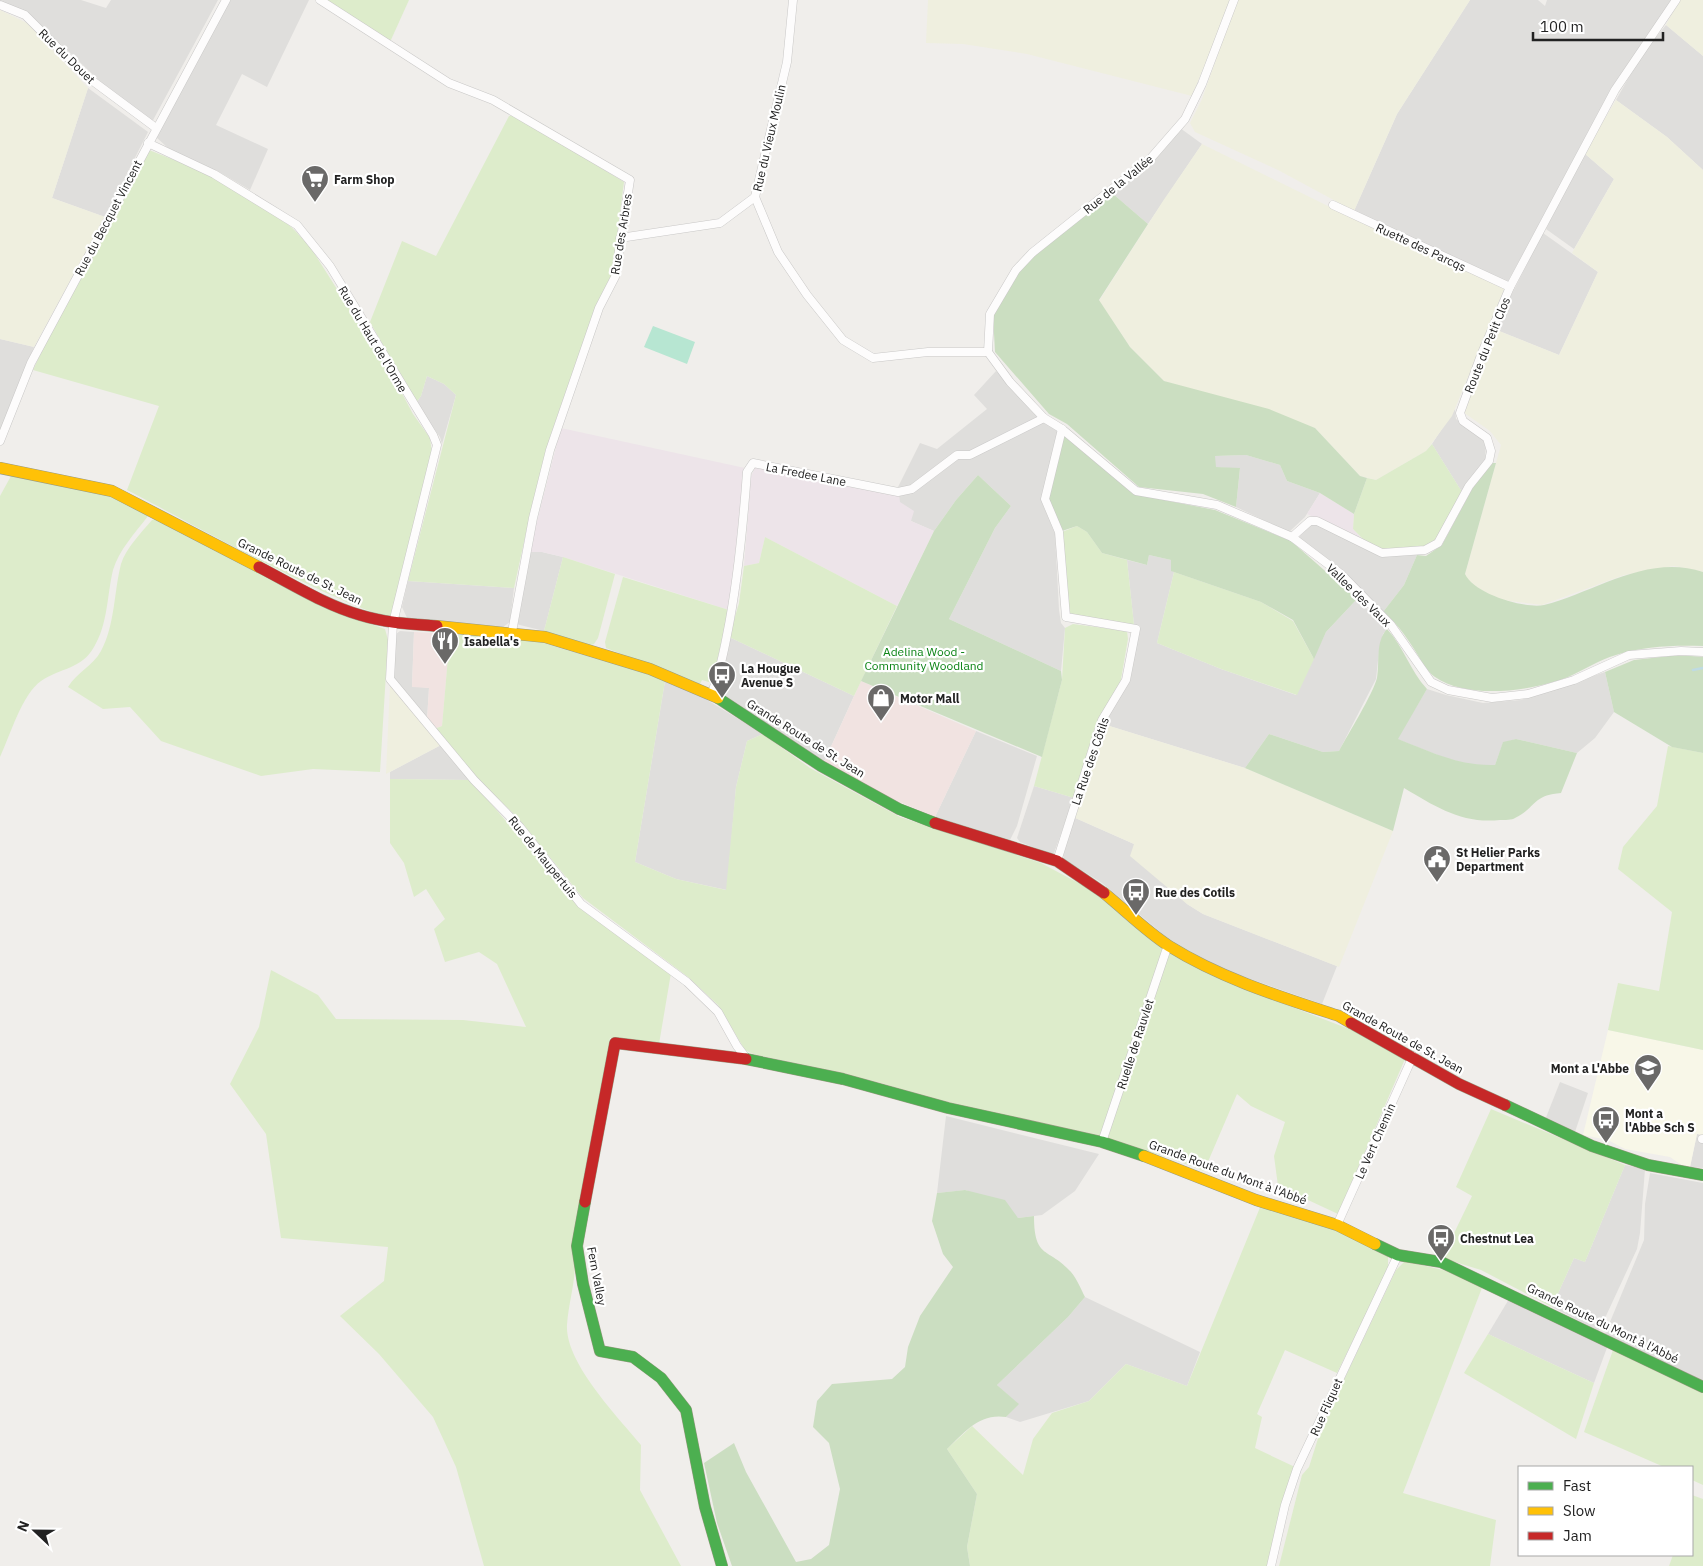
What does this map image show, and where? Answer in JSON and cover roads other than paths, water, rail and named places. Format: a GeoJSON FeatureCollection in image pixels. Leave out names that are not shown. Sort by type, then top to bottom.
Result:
{"type":"FeatureCollection","features":[{"type":"Feature","properties":{"kind":"main road","name":"Grande Route de St. Jean"},"geometry":{"type":"LineString","coordinates":[[0,468],[112,491],[311,594],[359,615],[393,624],[512,632],[545,637],[650,669],[711,695],[821,766],[899,809],[926,820],[1056,861],[1094,886],[1168,945],[1210,969],[1258,989],[1339,1016],[1413,1056],[1459,1084],[1592,1146],[1648,1165],[1703,1175]]}},
{"type":"Feature","properties":{"kind":"main road","name":"Fern Valley"},"geometry":{"type":"LineString","coordinates":[[722,1566],[704,1507],[686,1410],[661,1378],[633,1357],[600,1350],[583,1284],[577,1246],[615,1043],[747,1059]]}},
{"type":"Feature","properties":{"kind":"main road","name":"Grande Route du Mont à l'Abbé"},"geometry":{"type":"LineString","coordinates":[[747,1059],[843,1078],[948,1108],[1102,1142],[1167,1162],[1256,1200],[1337,1225],[1398,1255],[1441,1262],[1600,1336],[1703,1387]]}},
{"type":"Feature","properties":{"kind":"street","name":"Rue du Becquet Vincent"},"geometry":{"type":"LineString","coordinates":[[0,441],[31,363],[226,0]]}},
{"type":"Feature","properties":{"kind":"street","name":"Rue des Arbres"},"geometry":{"type":"LineString","coordinates":[[320,0],[449,83],[493,100],[630,180],[615,277],[599,308],[550,450],[531,528],[512,632]]}},
{"type":"Feature","properties":{"kind":"street","name":"Rue du Vieux Moulin"},"geometry":{"type":"LineString","coordinates":[[793,0],[787,62],[755,197],[778,252],[806,294],[843,340],[873,358],[928,352],[988,352]]}},
{"type":"Feature","properties":{"kind":"street","name":"Rue de la Vallée"},"geometry":{"type":"LineString","coordinates":[[988,352],[990,314],[1016,270],[1032,253],[1151,158],[1186,119],[1202,84],[1234,0]]}},
{"type":"Feature","properties":{"kind":"street","name":"Route du Petit Clos"},"geometry":{"type":"LineString","coordinates":[[1292,538],[1310,521],[1318,521],[1382,552],[1425,550],[1438,543],[1469,486],[1489,461],[1490,444],[1488,438],[1463,421],[1460,413],[1481,355],[1510,287],[1616,90],[1676,0]]}},
{"type":"Feature","properties":{"kind":"street","name":"Rue du Douet"},"geometry":{"type":"LineString","coordinates":[[0,5],[25,16],[86,76],[156,128]]}},
{"type":"Feature","properties":{"kind":"street","name":"Rue du Haut de l'Orme"},"geometry":{"type":"LineString","coordinates":[[148,143],[214,174],[297,225],[330,266],[433,435],[437,445],[393,624]]}},
{"type":"Feature","properties":{"kind":"street"},"geometry":{"type":"LineString","coordinates":[[620,238],[720,223],[755,197]]}},
{"type":"Feature","properties":{"kind":"street","name":"Ruette des Parcqs"},"geometry":{"type":"LineString","coordinates":[[1333,205],[1510,287]]}},
{"type":"Feature","properties":{"kind":"street","name":"Vallee des Vaux"},"geometry":{"type":"LineString","coordinates":[[988,352],[1010,382],[1044,418],[1062,429],[1136,491],[1217,505],[1292,538],[1341,574],[1391,625],[1431,682],[1448,690],[1492,698],[1528,694],[1574,680],[1629,655],[1681,651],[1703,652]]}},
{"type":"Feature","properties":{"kind":"street","name":"La Fredee Lane"},"geometry":{"type":"LineString","coordinates":[[711,695],[718,678],[732,611],[741,553],[747,472],[753,463],[898,492],[912,489],[957,455],[970,455],[1044,418]]}},
{"type":"Feature","properties":{"kind":"street","name":"La Rue des Côtils"},"geometry":{"type":"LineString","coordinates":[[1056,861],[1102,720],[1126,680],[1136,629],[1066,617],[1058,532],[1045,499],[1062,429]]}},
{"type":"Feature","properties":{"kind":"street","name":"Rue de Maupertuis"},"geometry":{"type":"LineString","coordinates":[[393,624],[390,679],[474,780],[520,826],[581,904],[687,982],[718,1012],[737,1046],[747,1059]]}},
{"type":"Feature","properties":{"kind":"street","name":"Ruelle de Rauvlet"},"geometry":{"type":"LineString","coordinates":[[1102,1142],[1168,945]]}},
{"type":"Feature","properties":{"kind":"street","name":"Le Vert Chemin"},"geometry":{"type":"LineString","coordinates":[[1337,1225],[1413,1056]]}},
{"type":"Feature","properties":{"kind":"street","name":"Rue Fliquet"},"geometry":{"type":"LineString","coordinates":[[1271,1566],[1285,1505],[1297,1469],[1398,1255]]}},
{"type":"Feature","properties":{"kind":"waterway"},"geometry":{"type":"LineString","coordinates":[[1693,670],[1703,668]]}},
{"type":"Feature","properties":{"kind":"place","name":"Farm Shop"},"geometry":{"type":"Point","coordinates":[315,203]}},
{"type":"Feature","properties":{"kind":"place","name":"Isabella's"},"geometry":{"type":"Point","coordinates":[445,665]}},
{"type":"Feature","properties":{"kind":"place","name":"La Hougue Avenue S"},"geometry":{"type":"Point","coordinates":[722,699]}},
{"type":"Feature","properties":{"kind":"place","name":"Motor Mall"},"geometry":{"type":"Point","coordinates":[881,722]}},
{"type":"Feature","properties":{"kind":"place","name":"St Helier Parks Department"},"geometry":{"type":"Point","coordinates":[1437,883]}},
{"type":"Feature","properties":{"kind":"place","name":"Rue des Cotils"},"geometry":{"type":"Point","coordinates":[1136,916]}},
{"type":"Feature","properties":{"kind":"place","name":"Mont a L'Abbe"},"geometry":{"type":"Point","coordinates":[1648,1092]}},
{"type":"Feature","properties":{"kind":"place","name":"Mont a l'Abbe Sch S"},"geometry":{"type":"Point","coordinates":[1606,1144]}},
{"type":"Feature","properties":{"kind":"place","name":"Chestnut Lea"},"geometry":{"type":"Point","coordinates":[1441,1262]}},
{"type":"Feature","properties":{"kind":"park label","name":"Adelina Wood - Community Woodland"},"geometry":{"type":"Point","coordinates":[924,658]}}]}
